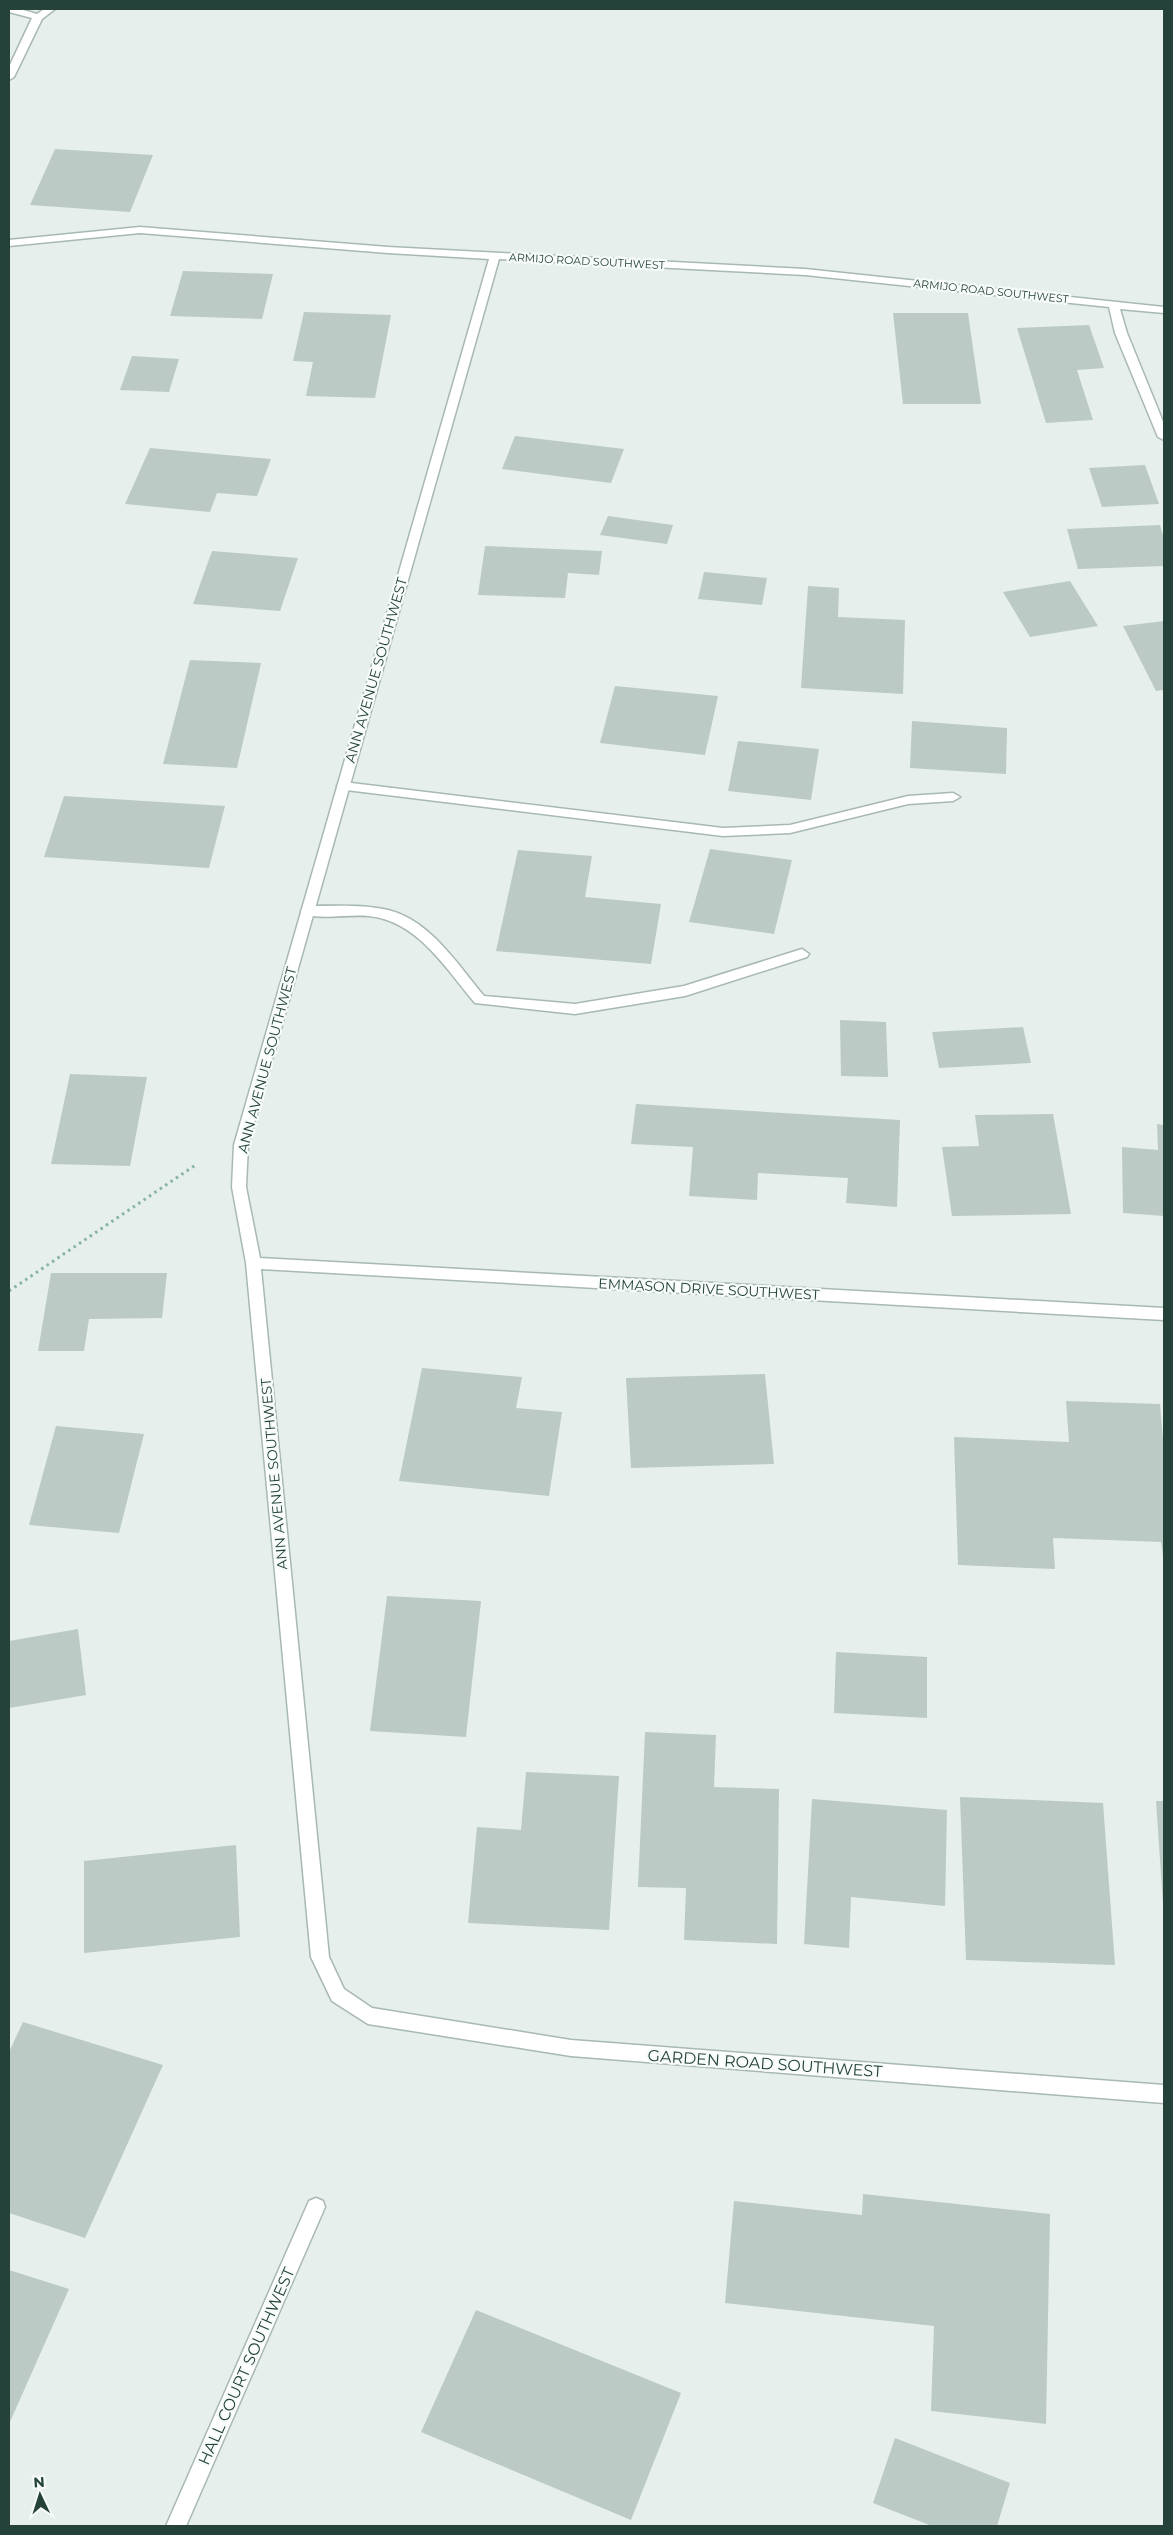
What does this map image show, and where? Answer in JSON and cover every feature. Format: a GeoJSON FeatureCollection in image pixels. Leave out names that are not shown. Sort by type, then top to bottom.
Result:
{"type":"FeatureCollection","features":[{"type":"Feature","properties":{"kind":"street"},"geometry":{"type":"LineString","coordinates":[[10,9],[38,17]]}},
{"type":"Feature","properties":{"kind":"street"},"geometry":{"type":"LineString","coordinates":[[9,77],[38,17],[50,9]]}},
{"type":"Feature","properties":{"kind":"street","name":"ARMIJO ROAD SOUTHWEST"},"geometry":{"type":"LineString","coordinates":[[9,243],[140,230],[388,250],[804,272],[1113,303],[1164,310]]}},
{"type":"Feature","properties":{"kind":"street","name":"ANN AVENUE SOUTHWEST"},"geometry":{"type":"LineString","coordinates":[[368,2016],[338,1996],[320,1957],[253,1263],[239,1187],[241,1145],[495,256]]}},
{"type":"Feature","properties":{"kind":"street"},"geometry":{"type":"LineString","coordinates":[[1113,303],[1121,333],[1164,437]]}},
{"type":"Feature","properties":{"kind":"street"},"geometry":{"type":"LineString","coordinates":[[343,786],[723,832],[790,829],[908,800],[953,797]]}},
{"type":"Feature","properties":{"kind":"street"},"geometry":{"type":"LineString","coordinates":[[308,911],[364,912],[395,916],[432,943],[480,1000],[575,1009],[685,991],[802,954]]}},
{"type":"Feature","properties":{"kind":"street","name":"EMMASON DRIVE SOUTHWEST"},"geometry":{"type":"LineString","coordinates":[[253,1263],[1164,1314]]}},
{"type":"Feature","properties":{"kind":"street","name":"GARDEN ROAD SOUTHWEST"},"geometry":{"type":"LineString","coordinates":[[368,2016],[571,2048],[1164,2094]]}},
{"type":"Feature","properties":{"kind":"street","name":"HALL COURT SOUTHWEST"},"geometry":{"type":"LineString","coordinates":[[176,2526],[316,2207]]}},
{"type":"Feature","properties":{"kind":"path"},"geometry":{"type":"LineString","coordinates":[[9,1291],[245,1131]]}},
{"type":"Feature","properties":{"kind":"building"},"geometry":{"type":"Polygon","coordinates":[[[55,149],[153,155],[130,212],[30,205],[55,149]]]}},
{"type":"Feature","properties":{"kind":"building"},"geometry":{"type":"Polygon","coordinates":[[[183,271],[273,274],[262,319],[170,316],[183,271]]]}},
{"type":"Feature","properties":{"kind":"building"},"geometry":{"type":"Polygon","coordinates":[[[304,312],[391,315],[375,398],[306,396],[313,362],[293,361],[304,312]]]}},
{"type":"Feature","properties":{"kind":"building"},"geometry":{"type":"Polygon","coordinates":[[[893,313],[968,313],[981,404],[903,404],[893,313]]]}},
{"type":"Feature","properties":{"kind":"building"},"geometry":{"type":"Polygon","coordinates":[[[1089,325],[1104,368],[1077,370],[1093,420],[1046,423],[1017,328],[1089,325]]]}},
{"type":"Feature","properties":{"kind":"building"},"geometry":{"type":"Polygon","coordinates":[[[132,356],[179,359],[169,392],[120,390],[132,356]]]}},
{"type":"Feature","properties":{"kind":"building"},"geometry":{"type":"Polygon","coordinates":[[[515,436],[624,449],[611,483],[502,469],[515,436]]]}},
{"type":"Feature","properties":{"kind":"building"},"geometry":{"type":"Polygon","coordinates":[[[150,448],[271,459],[257,496],[217,493],[210,512],[125,504],[150,448]]]}},
{"type":"Feature","properties":{"kind":"building"},"geometry":{"type":"Polygon","coordinates":[[[1145,465],[1159,504],[1102,507],[1089,468],[1145,465]]]}},
{"type":"Feature","properties":{"kind":"building"},"geometry":{"type":"Polygon","coordinates":[[[608,516],[673,525],[667,544],[600,535],[608,516]]]}},
{"type":"Feature","properties":{"kind":"building"},"geometry":{"type":"Polygon","coordinates":[[[1160,525],[1164,539],[1164,566],[1078,569],[1067,529],[1160,525]]]}},
{"type":"Feature","properties":{"kind":"building"},"geometry":{"type":"Polygon","coordinates":[[[485,546],[602,551],[599,575],[568,573],[565,598],[478,595],[485,546]]]}},
{"type":"Feature","properties":{"kind":"building"},"geometry":{"type":"Polygon","coordinates":[[[212,551],[298,558],[280,611],[193,604],[212,551]]]}},
{"type":"Feature","properties":{"kind":"building"},"geometry":{"type":"Polygon","coordinates":[[[704,572],[767,578],[762,605],[698,599],[704,572]]]}},
{"type":"Feature","properties":{"kind":"building"},"geometry":{"type":"Polygon","coordinates":[[[1070,581],[1098,626],[1030,637],[1003,592],[1070,581]]]}},
{"type":"Feature","properties":{"kind":"building"},"geometry":{"type":"Polygon","coordinates":[[[808,586],[839,588],[838,617],[905,620],[903,694],[801,688],[808,586]]]}},
{"type":"Feature","properties":{"kind":"building"},"geometry":{"type":"Polygon","coordinates":[[[1164,621],[1164,690],[1156,691],[1123,626],[1164,621]]]}},
{"type":"Feature","properties":{"kind":"building"},"geometry":{"type":"Polygon","coordinates":[[[190,660],[261,663],[237,768],[163,764],[190,660]]]}},
{"type":"Feature","properties":{"kind":"building"},"geometry":{"type":"Polygon","coordinates":[[[615,686],[718,696],[705,755],[600,743],[615,686]]]}},
{"type":"Feature","properties":{"kind":"building"},"geometry":{"type":"Polygon","coordinates":[[[912,721],[1007,728],[1006,774],[910,768],[912,721]]]}},
{"type":"Feature","properties":{"kind":"building"},"geometry":{"type":"Polygon","coordinates":[[[738,741],[819,749],[811,800],[728,791],[738,741]]]}},
{"type":"Feature","properties":{"kind":"building"},"geometry":{"type":"Polygon","coordinates":[[[64,796],[225,806],[209,868],[44,857],[64,796]]]}},
{"type":"Feature","properties":{"kind":"building"},"geometry":{"type":"Polygon","coordinates":[[[710,849],[792,860],[774,934],[689,922],[710,849]]]}},
{"type":"Feature","properties":{"kind":"building"},"geometry":{"type":"Polygon","coordinates":[[[518,850],[592,856],[585,897],[661,904],[651,964],[496,951],[518,850]]]}},
{"type":"Feature","properties":{"kind":"building"},"geometry":{"type":"Polygon","coordinates":[[[840,1020],[886,1022],[888,1077],[841,1076],[840,1020]]]}},
{"type":"Feature","properties":{"kind":"building"},"geometry":{"type":"Polygon","coordinates":[[[1023,1027],[1031,1063],[939,1068],[932,1032],[1023,1027]]]}},
{"type":"Feature","properties":{"kind":"building"},"geometry":{"type":"Polygon","coordinates":[[[70,1074],[147,1077],[130,1166],[51,1164],[70,1074]]]}},
{"type":"Feature","properties":{"kind":"building"},"geometry":{"type":"Polygon","coordinates":[[[636,1104],[900,1120],[897,1207],[846,1203],[848,1178],[758,1173],[757,1200],[689,1196],[693,1147],[631,1144],[636,1104]]]}},
{"type":"Feature","properties":{"kind":"building"},"geometry":{"type":"Polygon","coordinates":[[[1053,1114],[1071,1214],[952,1216],[942,1147],[979,1146],[975,1115],[1053,1114]]]}},
{"type":"Feature","properties":{"kind":"building"},"geometry":{"type":"Polygon","coordinates":[[[1157,1124],[1164,1125],[1164,1216],[1123,1213],[1122,1147],[1158,1150],[1157,1124]]]}},
{"type":"Feature","properties":{"kind":"building"},"geometry":{"type":"Polygon","coordinates":[[[51,1273],[167,1273],[162,1318],[89,1319],[84,1351],[38,1351],[51,1273]]]}},
{"type":"Feature","properties":{"kind":"building"},"geometry":{"type":"Polygon","coordinates":[[[422,1368],[522,1377],[516,1408],[562,1412],[549,1496],[399,1481],[422,1368]]]}},
{"type":"Feature","properties":{"kind":"building"},"geometry":{"type":"Polygon","coordinates":[[[765,1374],[774,1464],[631,1468],[626,1378],[765,1374]]]}},
{"type":"Feature","properties":{"kind":"building"},"geometry":{"type":"Polygon","coordinates":[[[1066,1401],[1160,1404],[1164,1451],[1164,1563],[1161,1542],[1053,1538],[1055,1569],[958,1565],[954,1437],[1069,1442],[1066,1401]]]}},
{"type":"Feature","properties":{"kind":"building"},"geometry":{"type":"Polygon","coordinates":[[[56,1426],[144,1434],[119,1533],[29,1525],[56,1426]]]}},
{"type":"Feature","properties":{"kind":"building"},"geometry":{"type":"Polygon","coordinates":[[[387,1596],[481,1601],[466,1737],[370,1731],[387,1596]]]}},
{"type":"Feature","properties":{"kind":"building"},"geometry":{"type":"Polygon","coordinates":[[[78,1629],[86,1695],[9,1708],[9,1641],[78,1629]]]}},
{"type":"Feature","properties":{"kind":"building"},"geometry":{"type":"Polygon","coordinates":[[[836,1652],[927,1657],[927,1718],[834,1713],[836,1652]]]}},
{"type":"Feature","properties":{"kind":"building"},"geometry":{"type":"Polygon","coordinates":[[[645,1732],[716,1735],[714,1787],[779,1789],[777,1944],[684,1940],[686,1888],[638,1887],[645,1732]]]}},
{"type":"Feature","properties":{"kind":"building"},"geometry":{"type":"Polygon","coordinates":[[[526,1772],[619,1776],[609,1930],[468,1923],[477,1827],[521,1830],[526,1772]]]}},
{"type":"Feature","properties":{"kind":"building"},"geometry":{"type":"Polygon","coordinates":[[[960,1797],[1103,1803],[1115,1965],[966,1960],[960,1797]]]}},
{"type":"Feature","properties":{"kind":"building"},"geometry":{"type":"Polygon","coordinates":[[[812,1799],[947,1810],[945,1906],[851,1897],[849,1948],[804,1944],[812,1799]]]}},
{"type":"Feature","properties":{"kind":"building"},"geometry":{"type":"Polygon","coordinates":[[[1156,1801],[1164,1801],[1164,1904],[1163,1904],[1156,1801]]]}},
{"type":"Feature","properties":{"kind":"building"},"geometry":{"type":"Polygon","coordinates":[[[236,1845],[240,1937],[84,1953],[84,1861],[236,1845]]]}},
{"type":"Feature","properties":{"kind":"building"},"geometry":{"type":"Polygon","coordinates":[[[23,2022],[163,2065],[85,2238],[9,2213],[9,2052],[23,2022]]]}},
{"type":"Feature","properties":{"kind":"building"},"geometry":{"type":"Polygon","coordinates":[[[863,2194],[1050,2214],[1046,2424],[931,2411],[934,2326],[725,2303],[734,2201],[862,2215],[863,2194]]]}},
{"type":"Feature","properties":{"kind":"building"},"geometry":{"type":"Polygon","coordinates":[[[9,2270],[69,2289],[9,2424],[9,2270]]]}},
{"type":"Feature","properties":{"kind":"building"},"geometry":{"type":"Polygon","coordinates":[[[476,2310],[681,2393],[631,2520],[421,2432],[476,2310]]]}},
{"type":"Feature","properties":{"kind":"building"},"geometry":{"type":"Polygon","coordinates":[[[895,2438],[1010,2483],[997,2526],[932,2526],[873,2503],[895,2438]]]}}]}
